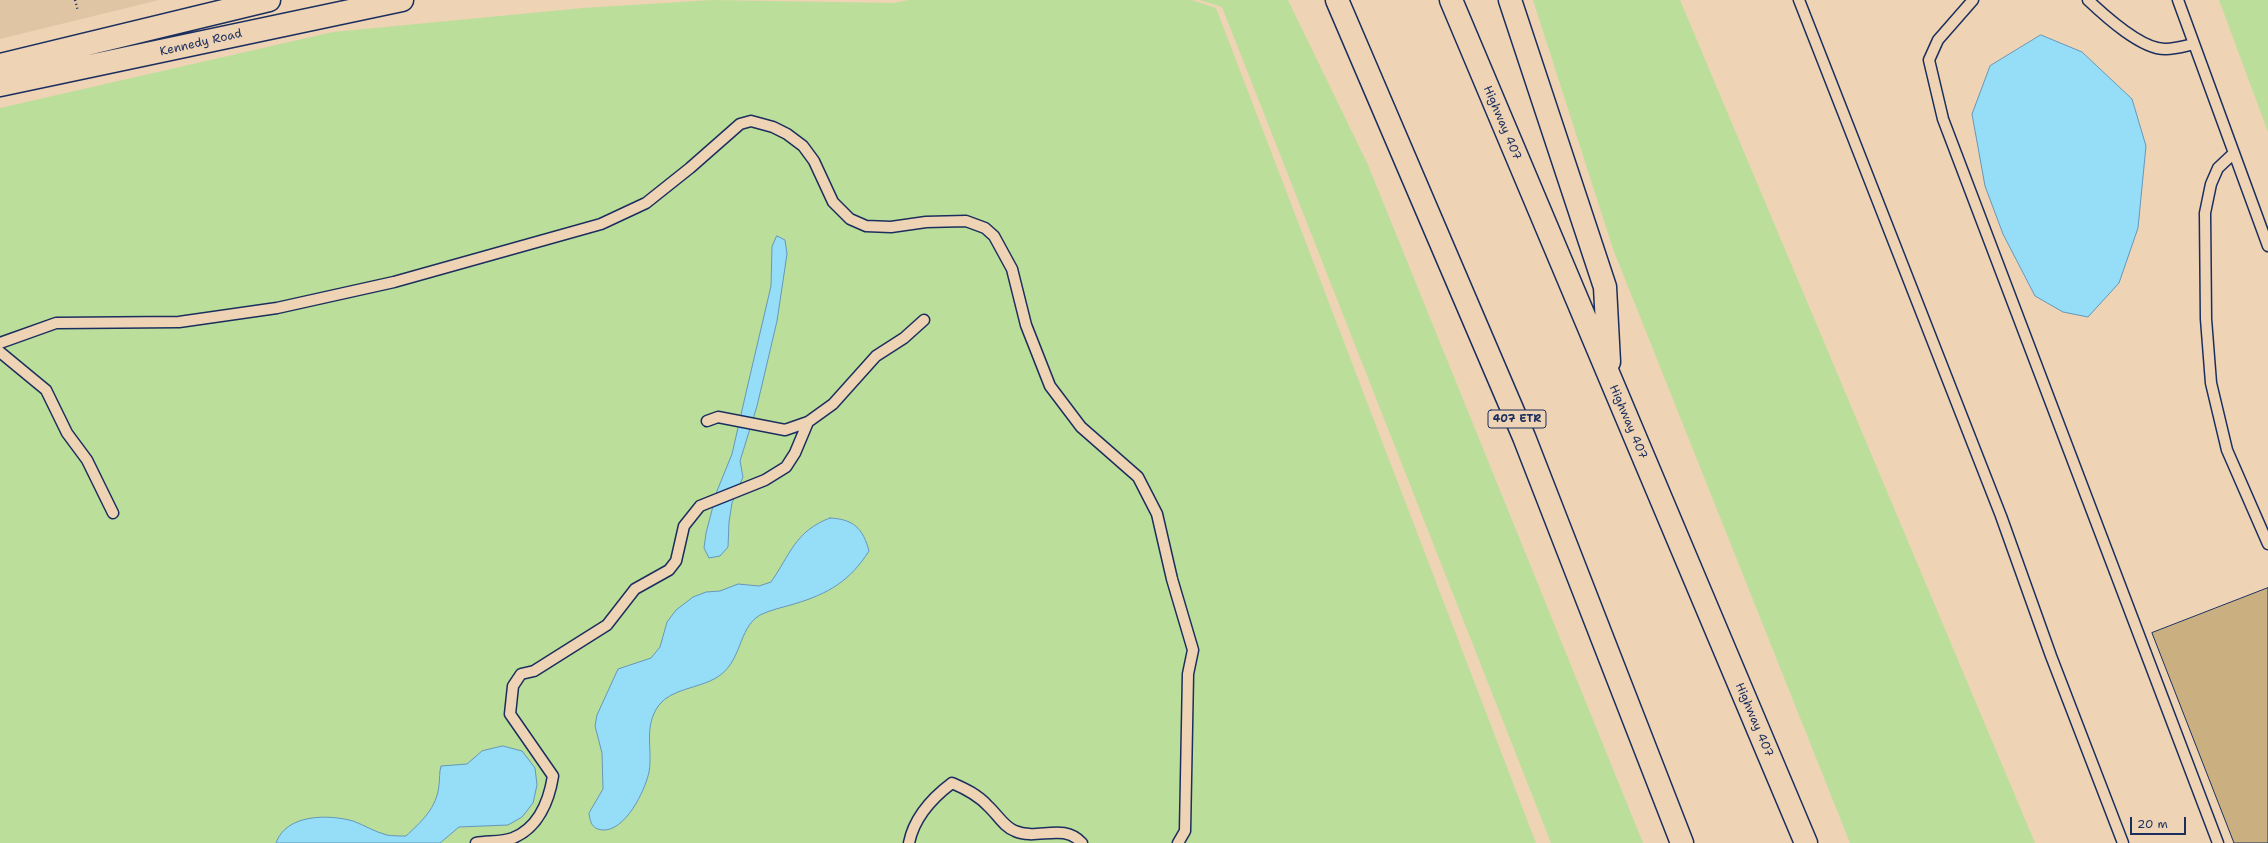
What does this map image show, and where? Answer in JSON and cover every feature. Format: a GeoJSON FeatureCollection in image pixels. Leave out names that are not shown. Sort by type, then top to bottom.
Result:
{"type":"FeatureCollection","features":[{"type":"Feature","properties":{"kind":"main road"},"geometry":{"type":"LineString","coordinates":[[0,64],[269,0]]}},
{"type":"Feature","properties":{"kind":"main road","name":"407 ETR"},"geometry":{"type":"LineString","coordinates":[[1337,0],[1524,437],[1682,843]]}},
{"type":"Feature","properties":{"kind":"main road","name":"Highway 407"},"geometry":{"type":"LineString","coordinates":[[1451,0],[1806,843]]}},
{"type":"Feature","properties":{"kind":"main road"},"geometry":{"type":"LineString","coordinates":[[1510,0],[1605,287],[1610,378]]}},
{"type":"Feature","properties":{"kind":"main road","name":"Kennedy Road"},"geometry":{"type":"LineString","coordinates":[[0,85],[394,1]]}},
{"type":"Feature","properties":{"kind":"lane"},"geometry":{"type":"LineString","coordinates":[[1799,0],[2001,516],[2051,656],[2123,843]]}},
{"type":"Feature","properties":{"kind":"lane"},"geometry":{"type":"LineString","coordinates":[[1974,0],[1938,40],[1929,60],[1943,119],[2218,843]]}},
{"type":"Feature","properties":{"kind":"lane"},"geometry":{"type":"LineString","coordinates":[[2088,0],[2124,31],[2153,46],[2165,49],[2194,44]]}},
{"type":"Feature","properties":{"kind":"lane"},"geometry":{"type":"LineString","coordinates":[[2178,0],[2268,246]]}},
{"type":"Feature","properties":{"kind":"lane"},"geometry":{"type":"LineString","coordinates":[[0,343],[56,323],[179,322],[277,308],[394,282],[498,254],[601,224],[646,203],[740,124],[751,121],[773,127],[787,134],[803,146],[814,162],[833,202],[850,219],[866,226],[891,227],[926,222],[966,221],[985,228],[994,236],[1012,269],[1026,325],[1050,386],[1081,427],[1138,476],[1157,514],[1172,579],[1193,650],[1187,689],[1184,831],[1178,843]]}},
{"type":"Feature","properties":{"kind":"lane"},"geometry":{"type":"LineString","coordinates":[[2234,153],[2218,168],[2210,184],[2205,213],[2206,319],[2211,383],[2227,450],[2268,544]]}},
{"type":"Feature","properties":{"kind":"lane"},"geometry":{"type":"LineString","coordinates":[[707,421],[718,417],[785,430],[808,422],[833,404],[876,356],[904,338],[924,320]]}},
{"type":"Feature","properties":{"kind":"lane"},"geometry":{"type":"LineString","coordinates":[[0,352],[46,390],[67,432],[87,460],[113,513]]}},
{"type":"Feature","properties":{"kind":"lane"},"geometry":{"type":"LineString","coordinates":[[476,843],[512,838],[524,832],[544,808],[550,792],[552,776],[510,714],[513,686],[521,674],[534,671],[607,625],[635,589],[669,570],[676,561],[684,526],[700,506],[765,480],[786,467],[795,453],[808,422]]}},
{"type":"Feature","properties":{"kind":"lane"},"geometry":{"type":"LineString","coordinates":[[909,843],[912,829],[934,796],[952,783],[970,790],[987,804],[1009,828],[1016,832],[1029,834],[1062,832],[1072,835],[1082,843]]}},
{"type":"Feature","properties":{"kind":"path"},"geometry":{"type":"LineString","coordinates":[[75,0],[78,11]]}},
{"type":"Feature","properties":{"kind":"shaded area"},"geometry":{"type":"Polygon","coordinates":[[[0,0],[159,0],[0,39],[0,0]]]}},
{"type":"Feature","properties":{"kind":"green space"},"geometry":{"type":"Polygon","coordinates":[[[712,0],[893,3],[909,0],[1192,0],[1216,8],[1536,843],[0,843],[0,108],[333,32],[583,8],[712,0]]]}},
{"type":"Feature","properties":{"kind":"green space"},"geometry":{"type":"Polygon","coordinates":[[[1200,0],[1288,0],[1368,165],[1643,843],[1551,843],[1222,7],[1200,0]]]}},
{"type":"Feature","properties":{"kind":"green space"},"geometry":{"type":"Polygon","coordinates":[[[1533,0],[1680,0],[2035,843],[1850,843],[1613,249],[1533,0]]]}},
{"type":"Feature","properties":{"kind":"green space"},"geometry":{"type":"Polygon","coordinates":[[[2219,0],[2268,0],[2268,132],[2219,0]]]}},
{"type":"Feature","properties":{"kind":"water"},"geometry":{"type":"Polygon","coordinates":[[[2041,35],[2082,52],[2132,99],[2146,146],[2138,228],[2119,283],[2088,317],[2063,312],[2035,296],[2003,234],[1985,186],[1972,114],[1990,66],[2041,35]]]}},
{"type":"Feature","properties":{"kind":"water"},"geometry":{"type":"Polygon","coordinates":[[[777,236],[785,240],[787,254],[777,321],[757,406],[740,461],[743,477],[732,503],[729,522],[728,547],[720,556],[709,558],[704,548],[706,533],[717,491],[732,454],[771,286],[772,247],[777,236]]]}},
{"type":"Feature","properties":{"kind":"water"},"geometry":{"type":"Polygon","coordinates":[[[830,518],[845,520],[851,523],[856,526],[864,536],[869,551],[862,561],[854,571],[828,591],[760,615],[747,628],[736,655],[725,671],[716,678],[678,692],[664,700],[654,713],[651,721],[649,772],[647,780],[633,809],[626,818],[610,829],[602,830],[594,827],[589,813],[603,789],[602,753],[595,726],[597,715],[618,669],[651,658],[660,647],[667,622],[676,610],[693,597],[706,592],[720,591],[738,584],[759,586],[771,582],[794,545],[801,537],[818,523],[830,518]]]}},
{"type":"Feature","properties":{"kind":"water"},"geometry":{"type":"Polygon","coordinates":[[[503,746],[522,751],[535,768],[537,785],[533,803],[522,817],[508,825],[459,827],[440,843],[276,843],[281,833],[289,826],[298,821],[320,817],[332,817],[353,821],[387,835],[406,836],[432,808],[438,793],[441,766],[467,764],[482,751],[503,746]]]}},
{"type":"Feature","properties":{"kind":"building"},"geometry":{"type":"Polygon","coordinates":[[[2268,588],[2268,843],[2234,843],[2152,633],[2268,588]]]}}]}
